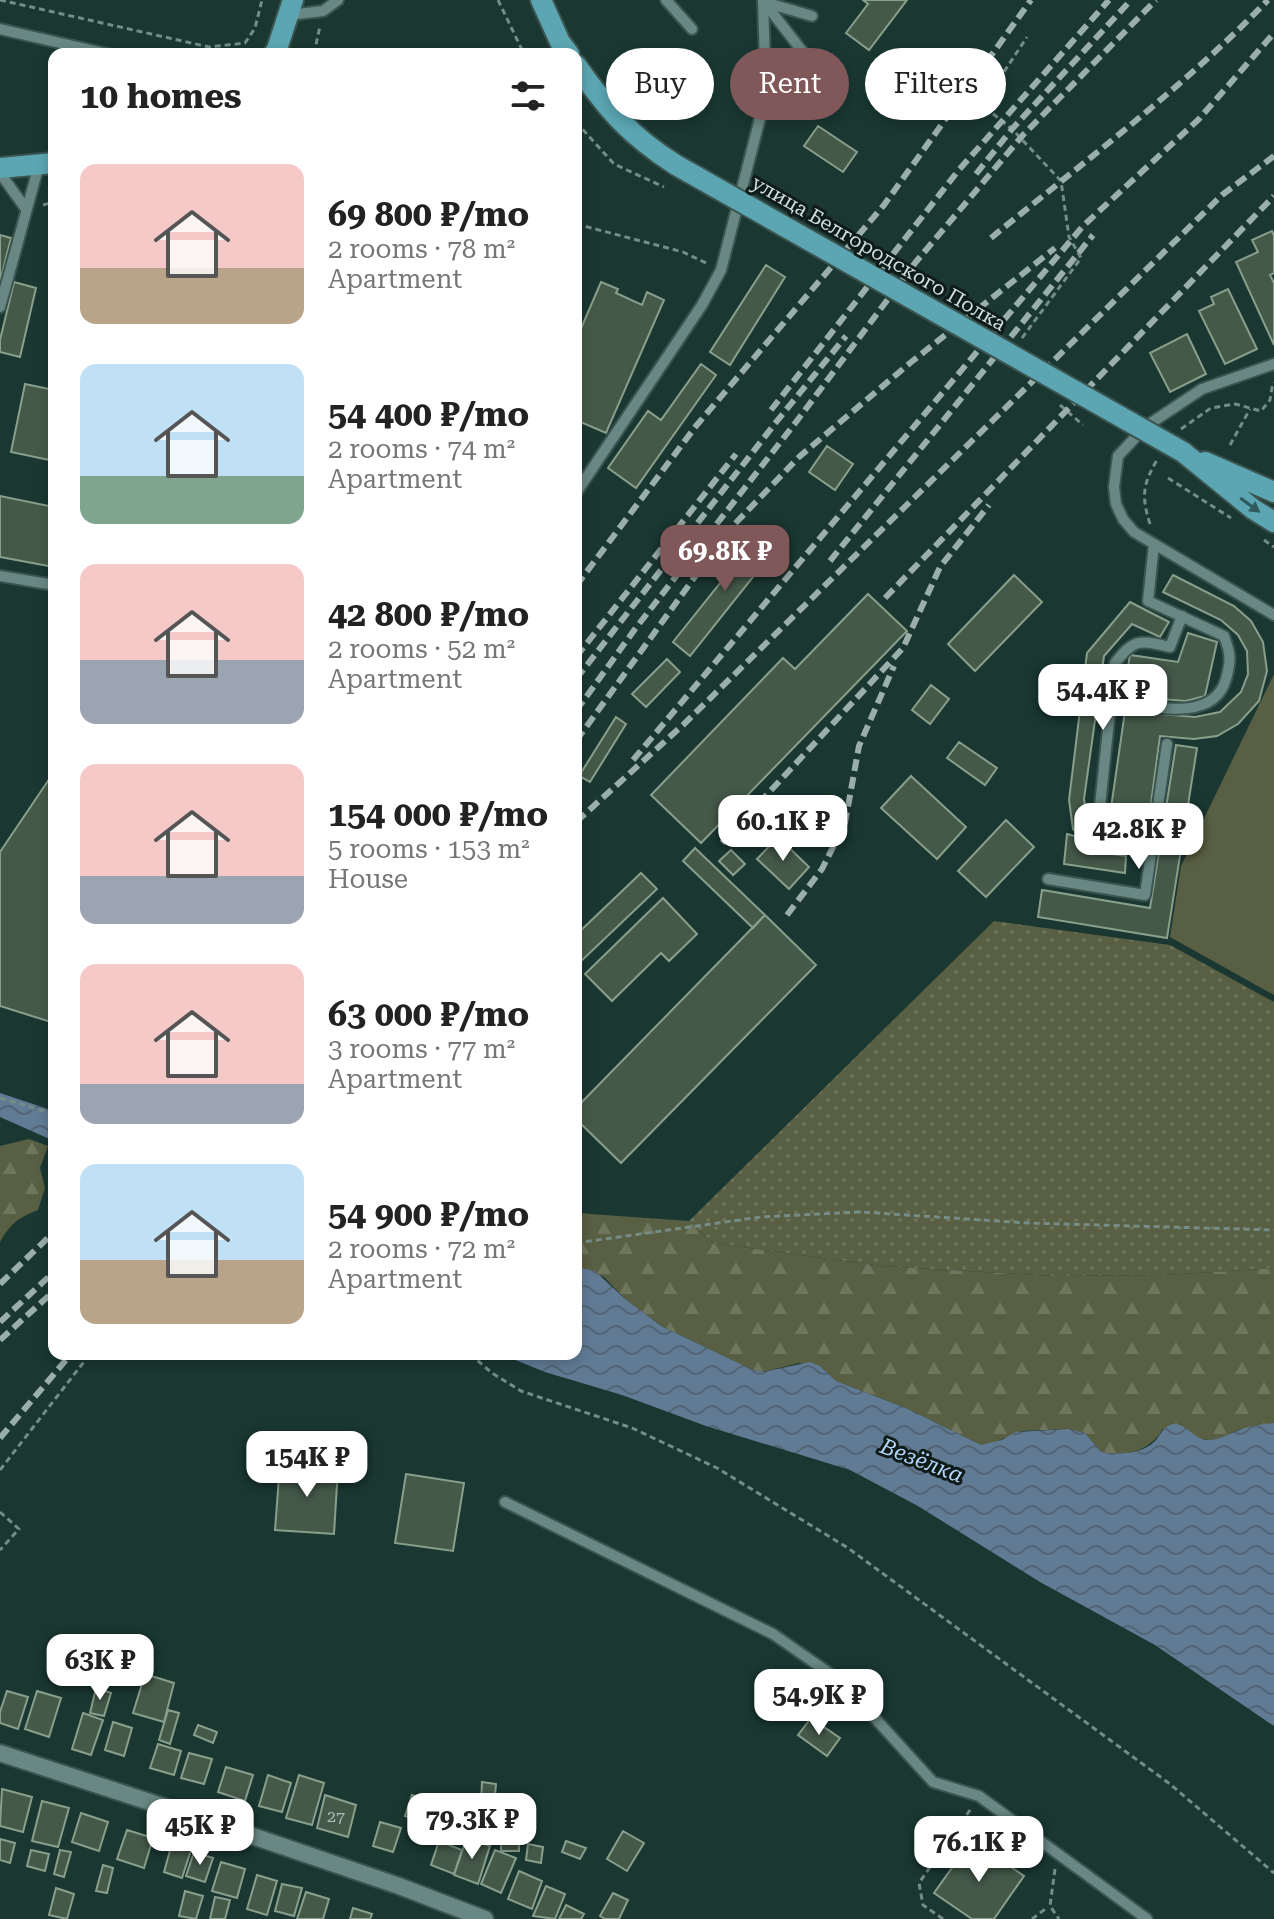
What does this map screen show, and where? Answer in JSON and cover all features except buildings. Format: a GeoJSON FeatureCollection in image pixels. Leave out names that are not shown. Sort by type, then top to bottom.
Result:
{"type":"FeatureCollection","features":[{"type":"Feature","properties":{"kind":"main road"},"geometry":{"type":"LineString","coordinates":[[541,0],[566,48]]}},
{"type":"Feature","properties":{"kind":"main road"},"geometry":{"type":"LineString","coordinates":[[276,48],[291,8]]}},
{"type":"Feature","properties":{"kind":"main road","name":"улица Белгородского Полка"},"geometry":{"type":"LineString","coordinates":[[582,73],[620,123],[644,145],[676,165],[1183,452],[1274,492]]}},
{"type":"Feature","properties":{"kind":"main road"},"geometry":{"type":"LineString","coordinates":[[0,170],[47,164]]}},
{"type":"Feature","properties":{"kind":"main road","name":"улица Белгородского Полка"},"geometry":{"type":"LineString","coordinates":[[1183,452],[1253,509],[1274,522]]}},
{"type":"Feature","properties":{"kind":"street"},"geometry":{"type":"LineString","coordinates":[[0,1753],[399,1886],[485,1919]]}},
{"type":"Feature","properties":{"kind":"lane"},"geometry":{"type":"LineString","coordinates":[[291,8],[323,11],[338,0]]}},
{"type":"Feature","properties":{"kind":"lane"},"geometry":{"type":"LineString","coordinates":[[666,0],[692,29]]}},
{"type":"Feature","properties":{"kind":"lane"},"geometry":{"type":"LineString","coordinates":[[764,1],[812,16]]}},
{"type":"Feature","properties":{"kind":"lane"},"geometry":{"type":"LineString","coordinates":[[764,1],[800,48]]}},
{"type":"Feature","properties":{"kind":"lane"},"geometry":{"type":"LineString","coordinates":[[582,484],[702,305],[721,270],[766,95],[764,1]]}},
{"type":"Feature","properties":{"kind":"lane"},"geometry":{"type":"LineString","coordinates":[[0,29],[82,48]]}},
{"type":"Feature","properties":{"kind":"lane"},"geometry":{"type":"LineString","coordinates":[[0,307],[26,209],[47,164]]}},
{"type":"Feature","properties":{"kind":"lane"},"geometry":{"type":"LineString","coordinates":[[0,170],[26,209]]}},
{"type":"Feature","properties":{"kind":"lane"},"geometry":{"type":"LineString","coordinates":[[1274,364],[1202,389],[1145,427],[1118,456],[1114,487],[1116,504],[1134,532],[1274,615]]}},
{"type":"Feature","properties":{"kind":"lane"},"geometry":{"type":"LineString","coordinates":[[1113,701],[1187,709],[1207,704],[1223,691],[1232,658],[1224,636],[1148,601],[1154,544]]}},
{"type":"Feature","properties":{"kind":"lane"},"geometry":{"type":"LineString","coordinates":[[0,576],[48,584]]}},
{"type":"Feature","properties":{"kind":"lane"},"geometry":{"type":"LineString","coordinates":[[1156,822],[1099,815],[1115,663],[1129,646],[1145,641],[1170,647],[1182,616]]}},
{"type":"Feature","properties":{"kind":"lane"},"geometry":{"type":"LineString","coordinates":[[1048,879],[1145,895],[1167,744]]}},
{"type":"Feature","properties":{"kind":"lane"},"geometry":{"type":"LineString","coordinates":[[505,1502],[773,1634],[842,1682],[933,1782],[979,1796],[1147,1919]]}},
{"type":"Feature","properties":{"kind":"path"},"geometry":{"type":"LineString","coordinates":[[0,0],[209,47],[245,43],[255,28],[262,0]]}},
{"type":"Feature","properties":{"kind":"path"},"geometry":{"type":"LineString","coordinates":[[498,0],[521,48]]}},
{"type":"Feature","properties":{"kind":"path"},"geometry":{"type":"LineString","coordinates":[[1019,341],[1081,258],[1069,237],[1061,181],[1012,129],[982,105],[1027,37]]}},
{"type":"Feature","properties":{"kind":"path"},"geometry":{"type":"LineString","coordinates":[[582,129],[614,164],[664,187]]}},
{"type":"Feature","properties":{"kind":"path"},"geometry":{"type":"LineString","coordinates":[[582,226],[683,252],[721,270]]}},
{"type":"Feature","properties":{"kind":"path"},"geometry":{"type":"LineString","coordinates":[[1056,400],[1065,412],[1083,425]]}},
{"type":"Feature","properties":{"kind":"path"},"geometry":{"type":"LineString","coordinates":[[1230,445],[1250,409]]}},
{"type":"Feature","properties":{"kind":"path"},"geometry":{"type":"LineString","coordinates":[[1168,478],[1234,521]]}},
{"type":"Feature","properties":{"kind":"path"},"geometry":{"type":"LineString","coordinates":[[1261,538],[1274,547]]}},
{"type":"Feature","properties":{"kind":"path"},"geometry":{"type":"LineString","coordinates":[[0,1098],[48,1112]]}},
{"type":"Feature","properties":{"kind":"path"},"geometry":{"type":"LineString","coordinates":[[582,1242],[761,1217],[861,1212],[1028,1223],[1274,1230]]}},
{"type":"Feature","properties":{"kind":"path"},"geometry":{"type":"LineString","coordinates":[[0,1470],[85,1360]]}},
{"type":"Feature","properties":{"kind":"path"},"geometry":{"type":"LineString","coordinates":[[477,1360],[521,1391],[632,1428],[717,1468],[848,1548],[1170,1784],[1274,1873]]}},
{"type":"Feature","properties":{"kind":"path"},"geometry":{"type":"LineString","coordinates":[[0,1512],[19,1529],[0,1550]]}},
{"type":"Feature","properties":{"kind":"path"},"geometry":{"type":"LineString","coordinates":[[943,1919],[923,1905],[919,1883],[979,1796]]}},
{"type":"Feature","properties":{"kind":"path"},"geometry":{"type":"LineString","coordinates":[[1057,1853],[1050,1906],[1059,1919]]}},
{"type":"Feature","properties":{"kind":"path"},"geometry":{"type":"LineString","coordinates":[[1032,1919],[1050,1906]]}},
{"type":"Feature","properties":{"kind":"green space"},"geometry":{"type":"Polygon","coordinates":[[[1274,674],[1274,995],[1170,937],[1181,866],[1274,674]]]}},
{"type":"Feature","properties":{"kind":"green space"},"geometry":{"type":"Polygon","coordinates":[[[994,921],[1170,945],[1274,1002],[1274,1268],[1167,1275],[1054,1276],[882,1266],[713,1243],[689,1221],[994,921]]]}},
{"type":"Feature","properties":{"kind":"green space"},"geometry":{"type":"Polygon","coordinates":[[[29,1139],[48,1146],[40,1168],[45,1188],[38,1210],[16,1222],[0,1242],[0,1146],[29,1139]]]}},
{"type":"Feature","properties":{"kind":"green space"},"geometry":{"type":"Polygon","coordinates":[[[582,1213],[689,1221],[713,1243],[882,1266],[1054,1276],[1167,1275],[1274,1268],[1274,1423],[1209,1440],[1199,1439],[1183,1427],[1163,1429],[1144,1447],[1119,1454],[1101,1452],[1085,1433],[1069,1429],[1022,1431],[981,1445],[908,1409],[836,1381],[820,1366],[799,1363],[763,1372],[753,1370],[661,1326],[624,1298],[604,1277],[582,1269],[582,1213]]]}},
{"type":"Feature","properties":{"kind":"water"},"geometry":{"type":"Polygon","coordinates":[[[0,1093],[48,1109],[48,1138],[0,1117],[0,1093]]]}},
{"type":"Feature","properties":{"kind":"water","name":"Везёлка"},"geometry":{"type":"Polygon","coordinates":[[[582,1268],[595,1271],[661,1326],[753,1370],[763,1372],[810,1362],[820,1366],[836,1381],[908,1409],[981,1445],[1002,1440],[1015,1432],[1069,1429],[1085,1433],[1101,1452],[1122,1453],[1150,1445],[1173,1424],[1207,1440],[1274,1423],[1274,1726],[1155,1645],[1040,1582],[918,1506],[850,1470],[515,1360],[582,1360],[582,1268]]]}},
{"type":"Feature","properties":{"kind":"railway"},"geometry":{"type":"LineString","coordinates":[[582,578],[696,426],[884,205],[1031,0]]}},
{"type":"Feature","properties":{"kind":"railway"},"geometry":{"type":"LineString","coordinates":[[771,410],[958,171],[1109,0]]}},
{"type":"Feature","properties":{"kind":"railway"},"geometry":{"type":"LineString","coordinates":[[976,174],[1012,129],[1131,0]]}},
{"type":"Feature","properties":{"kind":"railway"},"geometry":{"type":"LineString","coordinates":[[582,703],[915,263],[1023,135],[1156,0]]}},
{"type":"Feature","properties":{"kind":"railway"},"geometry":{"type":"LineString","coordinates":[[991,238],[1168,93],[1268,0]]}},
{"type":"Feature","properties":{"kind":"railway"},"geometry":{"type":"LineString","coordinates":[[633,760],[1083,226],[1199,119],[1274,33]]}},
{"type":"Feature","properties":{"kind":"railway"},"geometry":{"type":"LineString","coordinates":[[582,817],[684,724],[1222,195],[1274,156]]}},
{"type":"Feature","properties":{"kind":"railway"},"geometry":{"type":"LineString","coordinates":[[885,598],[1274,196]]}},
{"type":"Feature","properties":{"kind":"railway"},"geometry":{"type":"LineString","coordinates":[[830,561],[1093,235]]}},
{"type":"Feature","properties":{"kind":"railway"},"geometry":{"type":"LineString","coordinates":[[582,733],[728,531],[799,457],[910,363],[1055,248]]}},
{"type":"Feature","properties":{"kind":"railway"},"geometry":{"type":"LineString","coordinates":[[582,671],[846,336]]}},
{"type":"Feature","properties":{"kind":"railway"},"geometry":{"type":"LineString","coordinates":[[582,649],[736,454]]}},
{"type":"Feature","properties":{"kind":"railway"},"geometry":{"type":"LineString","coordinates":[[722,843],[903,648],[940,567],[989,505]]}},
{"type":"Feature","properties":{"kind":"railway"},"geometry":{"type":"LineString","coordinates":[[787,915],[822,869],[845,823],[859,746],[894,666]]}},
{"type":"Feature","properties":{"kind":"railway"},"geometry":{"type":"LineString","coordinates":[[0,1284],[48,1238]]}},
{"type":"Feature","properties":{"kind":"railway"},"geometry":{"type":"LineString","coordinates":[[0,1322],[48,1278]]}},
{"type":"Feature","properties":{"kind":"railway"},"geometry":{"type":"LineString","coordinates":[[0,1340],[48,1296]]}},
{"type":"Feature","properties":{"kind":"railway"},"geometry":{"type":"LineString","coordinates":[[0,1438],[66,1360]]}}]}
